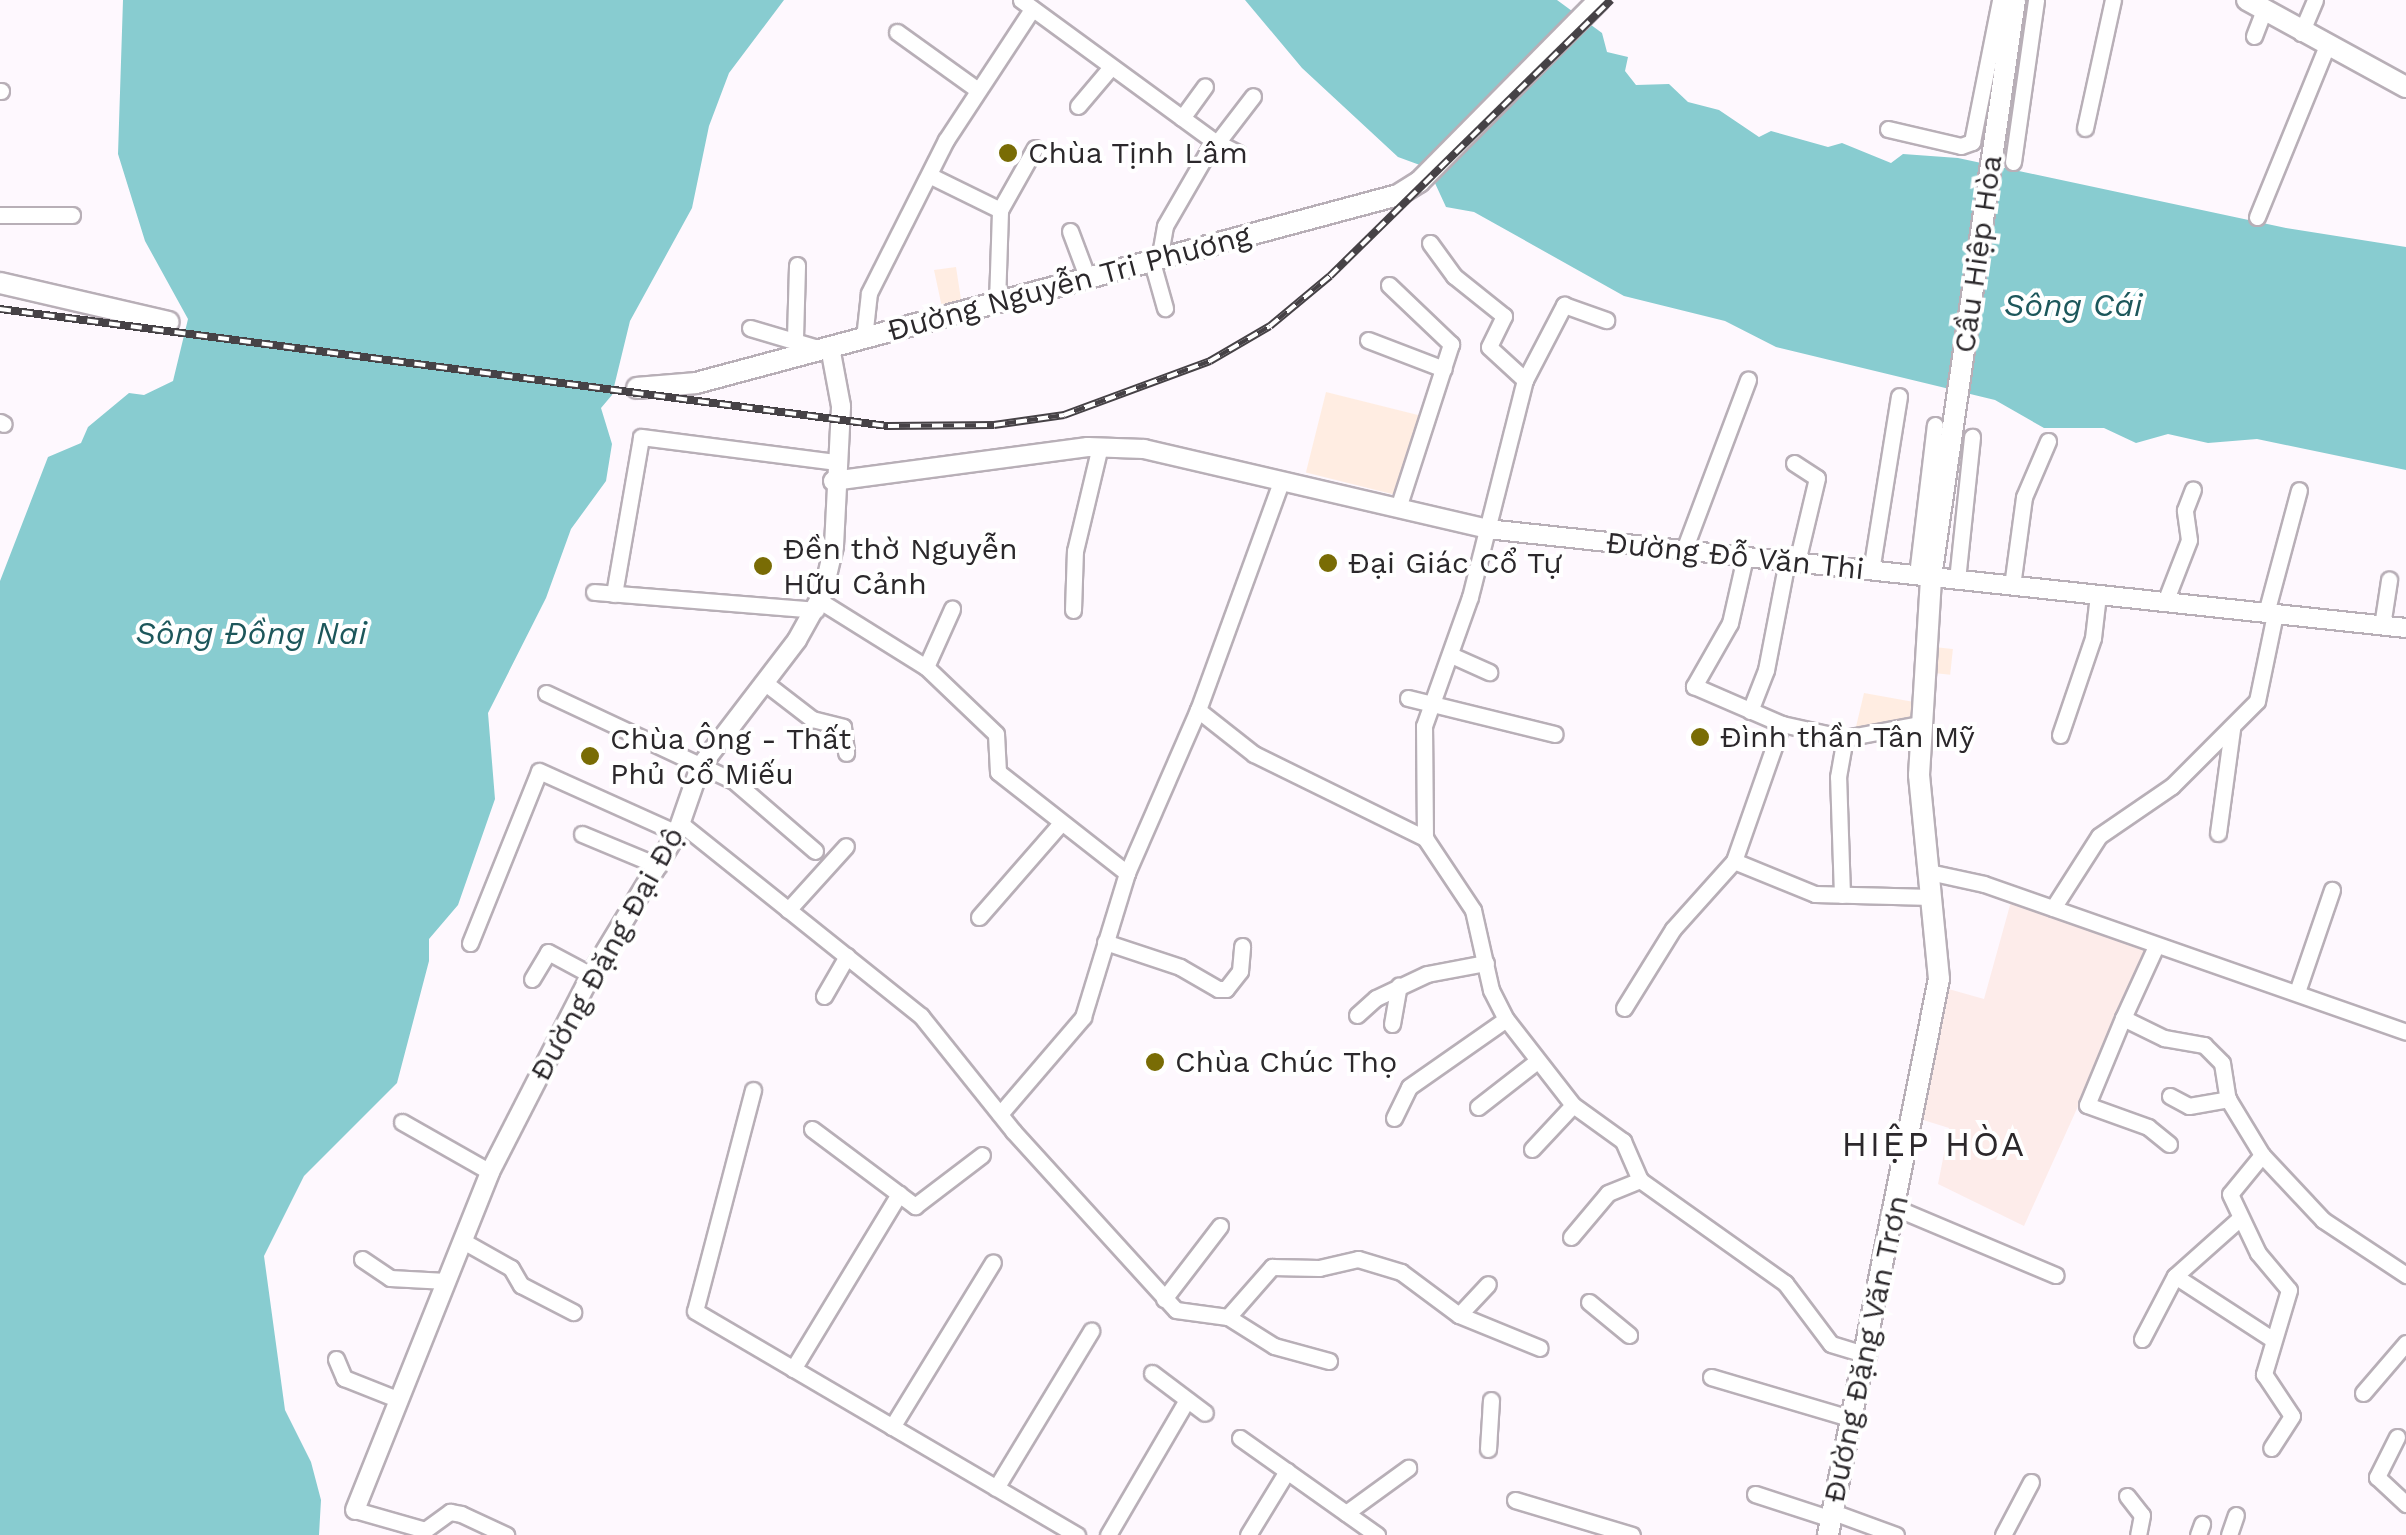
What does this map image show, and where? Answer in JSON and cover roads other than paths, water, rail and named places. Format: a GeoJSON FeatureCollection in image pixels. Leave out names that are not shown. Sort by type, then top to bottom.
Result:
{"type":"FeatureCollection","features":[{"type":"Feature","properties":{"kind":"main road","name":"Đường Nguyễn Tri Phương"},"geometry":{"type":"LineString","coordinates":[[638,384],[716,377],[1386,199],[1419,182],[1599,0]]}},
{"type":"Feature","properties":{"kind":"main road","name":"Cầu Hiệp Hòa"},"geometry":{"type":"LineString","coordinates":[[1940,508],[2015,0]]}},
{"type":"Feature","properties":{"kind":"main road"},"geometry":{"type":"LineString","coordinates":[[2255,5],[2326,48],[2406,87]]}},
{"type":"Feature","properties":{"kind":"main road"},"geometry":{"type":"LineString","coordinates":[[0,283],[170,318]]}},
{"type":"Feature","properties":{"kind":"main road","name":"Đường Đặng Văn Trơn"},"geometry":{"type":"LineString","coordinates":[[1831,1522],[1868,1355],[1938,979],[1920,724],[1924,576],[1940,508]]}},
{"type":"Feature","properties":{"kind":"street"},"geometry":{"type":"LineString","coordinates":[[1888,129],[1961,146],[1972,142],[2000,0]]}},
{"type":"Feature","properties":{"kind":"street"},"geometry":{"type":"LineString","coordinates":[[2013,162],[2036,0]]}},
{"type":"Feature","properties":{"kind":"street"},"geometry":{"type":"LineString","coordinates":[[2084,128],[2113,0]]}},
{"type":"Feature","properties":{"kind":"street"},"geometry":{"type":"LineString","coordinates":[[2301,33],[2315,0]]}},
{"type":"Feature","properties":{"kind":"street"},"geometry":{"type":"LineString","coordinates":[[864,338],[869,293],[975,88],[1026,5],[1216,142],[1238,152]]}},
{"type":"Feature","properties":{"kind":"street"},"geometry":{"type":"LineString","coordinates":[[2254,36],[2255,5]]}},
{"type":"Feature","properties":{"kind":"street"},"geometry":{"type":"LineString","coordinates":[[897,32],[975,88]]}},
{"type":"Feature","properties":{"kind":"street"},"geometry":{"type":"LineString","coordinates":[[2257,217],[2326,48]]}},
{"type":"Feature","properties":{"kind":"street"},"geometry":{"type":"LineString","coordinates":[[1078,106],[1112,67]]}},
{"type":"Feature","properties":{"kind":"street"},"geometry":{"type":"LineString","coordinates":[[1182,118],[1206,86]]}},
{"type":"Feature","properties":{"kind":"street"},"geometry":{"type":"LineString","coordinates":[[1165,308],[1155,261],[1165,226],[1216,142],[1253,96]]}},
{"type":"Feature","properties":{"kind":"street"},"geometry":{"type":"LineString","coordinates":[[997,302],[1000,210],[1034,148]]}},
{"type":"Feature","properties":{"kind":"street"},"geometry":{"type":"LineString","coordinates":[[930,176],[1000,210]]}},
{"type":"Feature","properties":{"kind":"street"},"geometry":{"type":"LineString","coordinates":[[0,215],[72,215]]}},
{"type":"Feature","properties":{"kind":"street"},"geometry":{"type":"LineString","coordinates":[[1070,231],[1088,278]]}},
{"type":"Feature","properties":{"kind":"street"},"geometry":{"type":"LineString","coordinates":[[1430,242],[1454,276],[1504,316],[1489,346],[1525,380]]}},
{"type":"Feature","properties":{"kind":"street"},"geometry":{"type":"LineString","coordinates":[[795,338],[797,265]]}},
{"type":"Feature","properties":{"kind":"street"},"geometry":{"type":"LineString","coordinates":[[1389,285],[1450,340],[1398,508]]}},
{"type":"Feature","properties":{"kind":"street"},"geometry":{"type":"LineString","coordinates":[[1424,838],[1424,739],[1431,706],[1451,655],[1525,380],[1564,306],[1606,320]]}},
{"type":"Feature","properties":{"kind":"street"},"geometry":{"type":"LineString","coordinates":[[750,328],[825,348]]}},
{"type":"Feature","properties":{"kind":"street"},"geometry":{"type":"LineString","coordinates":[[1368,340],[1444,368]]}},
{"type":"Feature","properties":{"kind":"street","name":"Đường Đặng Đại Độ"},"geometry":{"type":"LineString","coordinates":[[355,1510],[490,1172],[591,975],[679,828],[700,767],[820,607],[832,561],[833,481],[841,406],[825,348]]}},
{"type":"Feature","properties":{"kind":"street"},"geometry":{"type":"LineString","coordinates":[[1684,550],[1748,380]]}},
{"type":"Feature","properties":{"kind":"street"},"geometry":{"type":"LineString","coordinates":[[1870,570],[1900,396]]}},
{"type":"Feature","properties":{"kind":"street"},"geometry":{"type":"LineString","coordinates":[[1924,576],[1935,426]]}},
{"type":"Feature","properties":{"kind":"street"},"geometry":{"type":"LineString","coordinates":[[614,594],[641,436],[836,462]]}},
{"type":"Feature","properties":{"kind":"street"},"geometry":{"type":"LineString","coordinates":[[1956,580],[1972,437]]}},
{"type":"Feature","properties":{"kind":"street"},"geometry":{"type":"LineString","coordinates":[[2012,586],[2024,497],[2048,441]]}},
{"type":"Feature","properties":{"kind":"street"},"geometry":{"type":"LineString","coordinates":[[1073,610],[1076,551],[1100,446]]}},
{"type":"Feature","properties":{"kind":"street","name":"Đường Đỗ Văn Thi"},"geometry":{"type":"LineString","coordinates":[[833,481],[1100,446],[1144,449],[1487,529],[2406,628]]}},
{"type":"Feature","properties":{"kind":"street"},"geometry":{"type":"LineString","coordinates":[[1750,711],[1817,478],[1794,463]]}},
{"type":"Feature","properties":{"kind":"street"},"geometry":{"type":"LineString","coordinates":[[1000,1114],[1083,1017],[1127,873],[1198,710],[1281,482]]}},
{"type":"Feature","properties":{"kind":"street"},"geometry":{"type":"LineString","coordinates":[[2165,602],[2189,540],[2185,510],[2193,489]]}},
{"type":"Feature","properties":{"kind":"street"},"geometry":{"type":"LineString","coordinates":[[2054,908],[2098,836],[2172,786],[2232,729],[2263,691],[2270,614],[2299,490]]}},
{"type":"Feature","properties":{"kind":"street"},"geometry":{"type":"LineString","coordinates":[[1745,557],[1730,623],[1693,680],[1698,690],[1782,724],[1845,738],[1920,724]]}},
{"type":"Feature","properties":{"kind":"street"},"geometry":{"type":"LineString","coordinates":[[2382,626],[2389,580]]}},
{"type":"Feature","properties":{"kind":"street"},"geometry":{"type":"LineString","coordinates":[[594,592],[820,607],[926,667],[996,734],[995,769],[1127,873]]}},
{"type":"Feature","properties":{"kind":"street"},"geometry":{"type":"LineString","coordinates":[[2060,735],[2093,638],[2098,595]]}},
{"type":"Feature","properties":{"kind":"street"},"geometry":{"type":"LineString","coordinates":[[926,667],[952,609]]}},
{"type":"Feature","properties":{"kind":"street"},"geometry":{"type":"LineString","coordinates":[[1451,655],[1489,672]]}},
{"type":"Feature","properties":{"kind":"street"},"geometry":{"type":"LineString","coordinates":[[764,682],[812,719],[843,727],[846,753]]}},
{"type":"Feature","properties":{"kind":"street"},"geometry":{"type":"LineString","coordinates":[[546,693],[734,781],[815,850]]}},
{"type":"Feature","properties":{"kind":"street"},"geometry":{"type":"LineString","coordinates":[[1408,698],[1556,734]]}},
{"type":"Feature","properties":{"kind":"street"},"geometry":{"type":"LineString","coordinates":[[1198,710],[1270,763],[1424,838],[1463,888],[1506,1019],[1573,1105],[1623,1140],[1640,1180],[1784,1283],[1831,1344],[1868,1355]]}},
{"type":"Feature","properties":{"kind":"street"},"geometry":{"type":"LineString","coordinates":[[1624,1008],[1673,928],[1734,861],[1782,724]]}},
{"type":"Feature","properties":{"kind":"street"},"geometry":{"type":"LineString","coordinates":[[2218,833],[2232,729]]}},
{"type":"Feature","properties":{"kind":"street"},"geometry":{"type":"LineString","coordinates":[[1842,895],[1838,777],[1845,738]]}},
{"type":"Feature","properties":{"kind":"street"},"geometry":{"type":"LineString","coordinates":[[470,943],[539,771],[679,828],[921,1016],[1000,1114],[1164,1299],[1187,1315],[1228,1317],[1274,1346],[1329,1360]]}},
{"type":"Feature","properties":{"kind":"street"},"geometry":{"type":"LineString","coordinates":[[979,917],[1060,824]]}},
{"type":"Feature","properties":{"kind":"street"},"geometry":{"type":"LineString","coordinates":[[582,834],[658,866]]}},
{"type":"Feature","properties":{"kind":"street"},"geometry":{"type":"LineString","coordinates":[[788,910],[846,846]]}},
{"type":"Feature","properties":{"kind":"street"},"geometry":{"type":"LineString","coordinates":[[1734,861],[1799,889],[1842,895],[1932,897]]}},
{"type":"Feature","properties":{"kind":"street"},"geometry":{"type":"LineString","coordinates":[[1929,872],[2054,908],[2406,1032]]}},
{"type":"Feature","properties":{"kind":"street"},"geometry":{"type":"LineString","coordinates":[[2297,992],[2332,890]]}},
{"type":"Feature","properties":{"kind":"street"},"geometry":{"type":"LineString","coordinates":[[1105,942],[1180,967],[1218,989],[1226,989],[1240,971],[1242,946]]}},
{"type":"Feature","properties":{"kind":"street"},"geometry":{"type":"LineString","coordinates":[[2156,946],[2087,1104],[2148,1128],[2169,1144]]}},
{"type":"Feature","properties":{"kind":"street"},"geometry":{"type":"LineString","coordinates":[[532,979],[548,952],[591,975]]}},
{"type":"Feature","properties":{"kind":"street"},"geometry":{"type":"LineString","coordinates":[[824,996],[847,956]]}},
{"type":"Feature","properties":{"kind":"street"},"geometry":{"type":"LineString","coordinates":[[1357,1015],[1400,986],[1486,963]]}},
{"type":"Feature","properties":{"kind":"street"},"geometry":{"type":"LineString","coordinates":[[1392,1024],[1400,986]]}},
{"type":"Feature","properties":{"kind":"street"},"geometry":{"type":"LineString","coordinates":[[2124,1018],[2164,1038],[2204,1045],[2227,1073],[2228,1099],[2262,1155],[2323,1220],[2406,1276]]}},
{"type":"Feature","properties":{"kind":"street"},"geometry":{"type":"LineString","coordinates":[[1394,1118],[1409,1087],[1506,1019]]}},
{"type":"Feature","properties":{"kind":"street"},"geometry":{"type":"LineString","coordinates":[[1478,1106],[1537,1061]]}},
{"type":"Feature","properties":{"kind":"street"},"geometry":{"type":"LineString","coordinates":[[753,1090],[695,1310],[1077,1535]]}},
{"type":"Feature","properties":{"kind":"street"},"geometry":{"type":"LineString","coordinates":[[2170,1096],[2189,1106],[2228,1099]]}},
{"type":"Feature","properties":{"kind":"street"},"geometry":{"type":"LineString","coordinates":[[1532,1149],[1573,1105]]}},
{"type":"Feature","properties":{"kind":"street"},"geometry":{"type":"LineString","coordinates":[[402,1122],[490,1172]]}},
{"type":"Feature","properties":{"kind":"street"},"geometry":{"type":"LineString","coordinates":[[812,1128],[915,1206],[982,1155]]}},
{"type":"Feature","properties":{"kind":"street"},"geometry":{"type":"LineString","coordinates":[[2262,1155],[2234,1182],[2230,1194],[2258,1253],[2289,1290],[2272,1339],[2266,1380],[2289,1402],[2292,1416],[2271,1448]]}},
{"type":"Feature","properties":{"kind":"street"},"geometry":{"type":"LineString","coordinates":[[1571,1237],[1608,1194],[1640,1180]]}},
{"type":"Feature","properties":{"kind":"street"},"geometry":{"type":"LineString","coordinates":[[793,1369],[899,1194]]}},
{"type":"Feature","properties":{"kind":"street"},"geometry":{"type":"LineString","coordinates":[[1896,1208],[2055,1274]]}},
{"type":"Feature","properties":{"kind":"street"},"geometry":{"type":"LineString","coordinates":[[2142,1339],[2175,1276],[2240,1218]]}},
{"type":"Feature","properties":{"kind":"street"},"geometry":{"type":"LineString","coordinates":[[1164,1299],[1220,1226]]}},
{"type":"Feature","properties":{"kind":"street"},"geometry":{"type":"LineString","coordinates":[[463,1242],[511,1268],[521,1285],[574,1312]]}},
{"type":"Feature","properties":{"kind":"street"},"geometry":{"type":"LineString","coordinates":[[1228,1317],[1272,1267],[1319,1268],[1358,1259],[1401,1272],[1459,1315],[1540,1348]]}},
{"type":"Feature","properties":{"kind":"street"},"geometry":{"type":"LineString","coordinates":[[362,1260],[390,1278],[446,1281]]}},
{"type":"Feature","properties":{"kind":"street"},"geometry":{"type":"LineString","coordinates":[[892,1427],[994,1262]]}},
{"type":"Feature","properties":{"kind":"street"},"geometry":{"type":"LineString","coordinates":[[2175,1276],[2272,1339]]}},
{"type":"Feature","properties":{"kind":"street"},"geometry":{"type":"LineString","coordinates":[[1459,1315],[1488,1284]]}},
{"type":"Feature","properties":{"kind":"street"},"geometry":{"type":"LineString","coordinates":[[1588,1302],[1629,1334]]}},
{"type":"Feature","properties":{"kind":"street"},"geometry":{"type":"LineString","coordinates":[[996,1488],[1091,1331]]}},
{"type":"Feature","properties":{"kind":"street"},"geometry":{"type":"LineString","coordinates":[[2362,1393],[2406,1343]]}},
{"type":"Feature","properties":{"kind":"street"},"geometry":{"type":"LineString","coordinates":[[336,1359],[344,1378],[398,1400]]}},
{"type":"Feature","properties":{"kind":"street"},"geometry":{"type":"LineString","coordinates":[[1152,1373],[1205,1413]]}},
{"type":"Feature","properties":{"kind":"street"},"geometry":{"type":"LineString","coordinates":[[1711,1378],[1854,1419]]}},
{"type":"Feature","properties":{"kind":"street"},"geometry":{"type":"LineString","coordinates":[[1108,1535],[1187,1400]]}},
{"type":"Feature","properties":{"kind":"street"},"geometry":{"type":"LineString","coordinates":[[1488,1449],[1492,1400]]}},
{"type":"Feature","properties":{"kind":"street"},"geometry":{"type":"LineString","coordinates":[[1240,1438],[1370,1533]]}},
{"type":"Feature","properties":{"kind":"street"},"geometry":{"type":"LineString","coordinates":[[2397,1438],[2378,1477],[2406,1504]]}},
{"type":"Feature","properties":{"kind":"street"},"geometry":{"type":"LineString","coordinates":[[1346,1513],[1408,1468]]}},
{"type":"Feature","properties":{"kind":"street"},"geometry":{"type":"LineString","coordinates":[[1248,1535],[1287,1471]]}},
{"type":"Feature","properties":{"kind":"street"},"geometry":{"type":"LineString","coordinates":[[2003,1535],[2031,1482]]}},
{"type":"Feature","properties":{"kind":"street"},"geometry":{"type":"LineString","coordinates":[[1755,1494],[1831,1522],[1896,1535]]}},
{"type":"Feature","properties":{"kind":"street"},"geometry":{"type":"LineString","coordinates":[[2126,1496],[2142,1515],[2138,1535]]}},
{"type":"Feature","properties":{"kind":"street"},"geometry":{"type":"LineString","coordinates":[[1516,1500],[1582,1527],[1632,1535]]}},
{"type":"Feature","properties":{"kind":"street"},"geometry":{"type":"LineString","coordinates":[[355,1510],[425,1530],[450,1512],[506,1535]]}},
{"type":"Feature","properties":{"kind":"street"},"geometry":{"type":"LineString","coordinates":[[2229,1535],[2236,1515]]}},
{"type":"Feature","properties":{"kind":"water","name":"Sông Đồng Nai"},"geometry":{"type":"Polygon","coordinates":[[[123,0],[784,0],[729,73],[709,126],[692,208],[630,321],[612,395],[601,408],[612,444],[606,481],[571,529],[546,598],[488,713],[495,799],[458,905],[429,939],[429,961],[397,1083],[304,1176],[264,1256],[285,1410],[311,1462],[321,1500],[319,1535],[0,1535],[0,581],[48,457],[81,443],[88,427],[129,393],[144,395],[173,381],[188,319],[145,241],[118,154],[123,0]]]}},
{"type":"Feature","properties":{"kind":"water","name":"Sông Cái"},"geometry":{"type":"Polygon","coordinates":[[[1245,0],[1557,0],[1602,33],[1607,52],[1628,57],[1625,71],[1636,85],[1669,84],[1688,102],[1719,110],[1759,137],[1771,131],[1828,147],[1842,143],[1891,163],[1903,154],[1958,158],[2286,228],[2406,247],[2406,470],[2257,439],[2208,443],[2168,434],[2136,443],[2104,428],[2044,428],[1995,400],[1776,347],[1725,321],[1624,296],[1474,212],[1446,207],[1428,168],[1398,157],[1302,68],[1245,0]]]}},
{"type":"Feature","properties":{"kind":"railway"},"geometry":{"type":"LineString","coordinates":[[0,309],[888,426],[994,425],[1064,415],[1210,361],[1270,326],[1330,276],[1611,0]]}},
{"type":"Feature","properties":{"kind":"place","name":"Chùa Tịnh Lâm"},"geometry":{"type":"Point","coordinates":[1008,153]}},
{"type":"Feature","properties":{"kind":"place","name":"Đại Giác Cổ Tự"},"geometry":{"type":"Point","coordinates":[1328,563]}},
{"type":"Feature","properties":{"kind":"place","name":"Đền thờ Nguyễn Hữu Cảnh"},"geometry":{"type":"Point","coordinates":[763,566]}},
{"type":"Feature","properties":{"kind":"place","name":"Đình thần Tân Mỹ"},"geometry":{"type":"Point","coordinates":[1700,737]}},
{"type":"Feature","properties":{"kind":"place","name":"Chùa Ông - Thất Phủ Cổ Miếu"},"geometry":{"type":"Point","coordinates":[590,756]}},
{"type":"Feature","properties":{"kind":"place","name":"Chùa Chúc Thọ"},"geometry":{"type":"Point","coordinates":[1155,1062]}},
{"type":"Feature","properties":{"kind":"district","name":"HIỆP HÒA"},"geometry":{"type":"Point","coordinates":[1934,1144]}}]}
